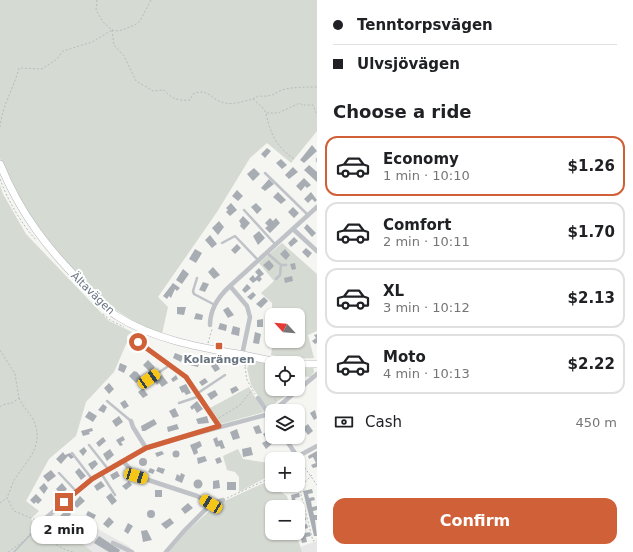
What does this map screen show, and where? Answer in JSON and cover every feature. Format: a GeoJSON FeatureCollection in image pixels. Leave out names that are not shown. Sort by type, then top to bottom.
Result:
{"type":"FeatureCollection","features":[{"type":"Feature","properties":{"kind":"main road","name":"Ältavägen"},"geometry":{"type":"LineString","coordinates":[[0,164],[11,191],[31,225],[46,244],[110,311],[142,329],[169,339],[265,359]]}},
{"type":"Feature","properties":{"kind":"main road"},"geometry":{"type":"LineString","coordinates":[[305,364],[317,364]]}},
{"type":"Feature","properties":{"kind":"street"},"geometry":{"type":"LineString","coordinates":[[210,325],[215,305],[221,295],[266,252],[317,208]]}},
{"type":"Feature","properties":{"kind":"street"},"geometry":{"type":"LineString","coordinates":[[293,229],[317,251]]}},
{"type":"Feature","properties":{"kind":"street"},"geometry":{"type":"LineString","coordinates":[[230,286],[247,306],[250,317],[242,355]]}},
{"type":"Feature","properties":{"kind":"street"},"geometry":{"type":"LineString","coordinates":[[132,338],[186,377],[199,394],[219,426]]}},
{"type":"Feature","properties":{"kind":"street"},"geometry":{"type":"LineString","coordinates":[[282,404],[317,374]]}},
{"type":"Feature","properties":{"kind":"street"},"geometry":{"type":"LineString","coordinates":[[258,398],[265,407]]}},
{"type":"Feature","properties":{"kind":"street"},"geometry":{"type":"LineString","coordinates":[[40,523],[92,479],[146,448],[219,426],[265,415]]}},
{"type":"Feature","properties":{"kind":"street"},"geometry":{"type":"LineString","coordinates":[[131,421],[146,448]]}},
{"type":"Feature","properties":{"kind":"street"},"geometry":{"type":"LineString","coordinates":[[305,453],[317,446]]}},
{"type":"Feature","properties":{"kind":"street"},"geometry":{"type":"LineString","coordinates":[[123,461],[136,476],[197,496],[211,504]]}},
{"type":"Feature","properties":{"kind":"street"},"geometry":{"type":"LineString","coordinates":[[166,552],[184,530],[211,504],[223,500]]}},
{"type":"Feature","properties":{"kind":"street"},"geometry":{"type":"LineString","coordinates":[[114,543],[132,552]]}},
{"type":"Feature","properties":{"kind":"lane"},"geometry":{"type":"LineString","coordinates":[[265,173],[308,215]]}},
{"type":"Feature","properties":{"kind":"lane"},"geometry":{"type":"LineString","coordinates":[[244,210],[275,244]]}},
{"type":"Feature","properties":{"kind":"lane"},"geometry":{"type":"LineString","coordinates":[[222,243],[235,236],[258,260]]}},
{"type":"Feature","properties":{"kind":"lane"},"geometry":{"type":"LineString","coordinates":[[266,252],[281,266]]}},
{"type":"Feature","properties":{"kind":"lane"},"geometry":{"type":"LineString","coordinates":[[281,266],[286,265]]}},
{"type":"Feature","properties":{"kind":"lane"},"geometry":{"type":"LineString","coordinates":[[276,279],[280,275],[281,266]]}},
{"type":"Feature","properties":{"kind":"lane"},"geometry":{"type":"LineString","coordinates":[[197,278],[193,291],[194,294],[215,305]]}},
{"type":"Feature","properties":{"kind":"lane"},"geometry":{"type":"LineString","coordinates":[[149,379],[170,365]]}},
{"type":"Feature","properties":{"kind":"lane"},"geometry":{"type":"LineString","coordinates":[[179,403],[199,394],[225,375]]}},
{"type":"Feature","properties":{"kind":"lane"},"geometry":{"type":"LineString","coordinates":[[107,401],[131,421]]}},
{"type":"Feature","properties":{"kind":"lane"},"geometry":{"type":"LineString","coordinates":[[89,445],[108,469]]}},
{"type":"Feature","properties":{"kind":"lane"},"geometry":{"type":"LineString","coordinates":[[72,453],[92,479]]}},
{"type":"Feature","properties":{"kind":"lane"},"geometry":{"type":"LineString","coordinates":[[59,472],[76,491]]}},
{"type":"Feature","properties":{"kind":"lane"},"geometry":{"type":"LineString","coordinates":[[102,473],[115,495]]}},
{"type":"Feature","properties":{"kind":"lane"},"geometry":{"type":"LineString","coordinates":[[50,516],[72,534]]}},
{"type":"Feature","properties":{"kind":"path"},"geometry":{"type":"LineString","coordinates":[[97,0],[96,10],[103,22],[112,30],[119,31],[136,25],[140,21],[151,0]]}},
{"type":"Feature","properties":{"kind":"path"},"geometry":{"type":"LineString","coordinates":[[112,30],[114,45],[124,56],[136,81],[153,91],[164,90],[170,96],[179,101],[190,100],[193,94],[201,91],[209,93],[214,98],[225,103],[235,103],[253,99],[258,96],[270,97],[283,90],[300,86],[317,87]]}},
{"type":"Feature","properties":{"kind":"path"},"geometry":{"type":"LineString","coordinates":[[0,127],[1,117],[16,82],[19,68],[42,69],[57,59],[63,52],[92,42],[112,30]]}},
{"type":"Feature","properties":{"kind":"path"},"geometry":{"type":"LineString","coordinates":[[253,99],[266,113],[273,137],[281,149],[294,159]]}},
{"type":"Feature","properties":{"kind":"path"},"geometry":{"type":"LineString","coordinates":[[266,113],[278,113],[300,103],[302,105],[314,105],[317,115]]}},
{"type":"Feature","properties":{"kind":"path"},"geometry":{"type":"LineString","coordinates":[[0,179],[5,193],[20,218],[38,243]]}},
{"type":"Feature","properties":{"kind":"path"},"geometry":{"type":"LineString","coordinates":[[102,312],[110,320],[126,328]]}},
{"type":"Feature","properties":{"kind":"path"},"geometry":{"type":"LineString","coordinates":[[210,325],[212,329],[208,341],[212,345]]}},
{"type":"Feature","properties":{"kind":"path"},"geometry":{"type":"LineString","coordinates":[[0,350],[14,374],[19,398],[23,407],[36,425],[37,439],[35,451],[15,478],[7,498],[0,503]]}},
{"type":"Feature","properties":{"kind":"path"},"geometry":{"type":"LineString","coordinates":[[232,357],[246,366]]}},
{"type":"Feature","properties":{"kind":"path"},"geometry":{"type":"LineString","coordinates":[[246,366],[250,363]]}},
{"type":"Feature","properties":{"kind":"path"},"geometry":{"type":"LineString","coordinates":[[246,366],[247,380],[258,398]]}},
{"type":"Feature","properties":{"kind":"path"},"geometry":{"type":"LineString","coordinates":[[215,421],[240,405],[252,390]]}},
{"type":"Feature","properties":{"kind":"path"},"geometry":{"type":"LineString","coordinates":[[0,407],[2,405],[12,403],[19,398]]}},
{"type":"Feature","properties":{"kind":"path"},"geometry":{"type":"LineString","coordinates":[[305,468],[312,475],[317,485]]}},
{"type":"Feature","properties":{"kind":"path"},"geometry":{"type":"LineString","coordinates":[[305,482],[312,475]]}},
{"type":"Feature","properties":{"kind":"path"},"geometry":{"type":"LineString","coordinates":[[223,500],[265,480]]}},
{"type":"Feature","properties":{"kind":"path"},"geometry":{"type":"LineString","coordinates":[[300,492],[313,541],[317,540]]}},
{"type":"Feature","properties":{"kind":"path"},"geometry":{"type":"LineString","coordinates":[[7,498],[14,511],[40,523]]}},
{"type":"Feature","properties":{"kind":"path"},"geometry":{"type":"LineString","coordinates":[[8,552],[24,541],[40,523]]}},
{"type":"Feature","properties":{"kind":"path"},"geometry":{"type":"LineString","coordinates":[[40,523],[42,532],[61,548],[72,552]]}},
{"type":"Feature","properties":{"kind":"shaded area"},"geometry":{"type":"Polygon","coordinates":[[[0,0],[317,0],[317,131],[291,163],[267,143],[250,158],[217,212],[158,297],[168,307],[162,334],[138,324],[107,304],[65,261],[30,219],[13,191],[0,158],[0,0]]]}},
{"type":"Feature","properties":{"kind":"shaded area"},"geometry":{"type":"Polygon","coordinates":[[[0,185],[3,194],[26,234],[109,321],[132,332],[127,336],[127,342],[114,372],[86,402],[76,436],[49,459],[26,501],[39,511],[31,519],[40,528],[50,519],[93,552],[0,552],[0,185]]]}},
{"type":"Feature","properties":{"kind":"shaded area"},"geometry":{"type":"Polygon","coordinates":[[[282,243],[317,274],[317,331],[308,335],[314,358],[305,358],[305,356],[271,355],[272,348],[305,348],[305,308],[272,308],[272,303],[261,293],[274,281],[259,263],[282,243]]]}},
{"type":"Feature","properties":{"kind":"shaded area"},"geometry":{"type":"Polygon","coordinates":[[[253,361],[265,363],[265,396],[285,396],[274,404],[265,404],[265,406],[251,385],[247,368],[253,361]]]}},
{"type":"Feature","properties":{"kind":"shaded area"},"geometry":{"type":"Polygon","coordinates":[[[305,366],[313,366],[314,372],[310,377],[305,377],[305,366]]]}},
{"type":"Feature","properties":{"kind":"shaded area"},"geometry":{"type":"Polygon","coordinates":[[[249,387],[264,412],[221,424],[210,408],[249,387]]]}},
{"type":"Feature","properties":{"kind":"shaded area"},"geometry":{"type":"Polygon","coordinates":[[[238,449],[243,459],[265,462],[265,478],[239,492],[239,477],[235,472],[227,470],[223,456],[238,449]]]}},
{"type":"Feature","properties":{"kind":"shaded area"},"geometry":{"type":"Polygon","coordinates":[[[265,482],[265,492],[281,492],[287,496],[288,500],[265,500],[265,540],[298,540],[302,552],[169,552],[188,530],[216,505],[265,482]]]}},
{"type":"Feature","properties":{"kind":"shaded area"},"geometry":{"type":"Polygon","coordinates":[[[96,528],[130,547],[129,552],[93,552],[80,542],[96,528]]]}},
{"type":"Feature","properties":{"kind":"shaded area"},"geometry":{"type":"Polygon","coordinates":[[[317,541],[317,552],[302,552],[300,547],[317,541]]]}},
{"type":"Feature","properties":{"kind":"building"},"geometry":{"type":"Polygon","coordinates":[[[312,145],[317,151],[304,163],[300,160],[312,145]]]}},
{"type":"Feature","properties":{"kind":"building"},"geometry":{"type":"Polygon","coordinates":[[[267,148],[271,151],[265,158],[261,154],[267,148]]]}},
{"type":"Feature","properties":{"kind":"building"},"geometry":{"type":"Polygon","coordinates":[[[281,159],[287,165],[282,169],[276,163],[281,159]]]}},
{"type":"Feature","properties":{"kind":"building"},"geometry":{"type":"Polygon","coordinates":[[[309,165],[317,172],[317,182],[304,170],[309,165]]]}},
{"type":"Feature","properties":{"kind":"building"},"geometry":{"type":"Polygon","coordinates":[[[293,167],[298,172],[289,179],[285,175],[293,167]]]}},
{"type":"Feature","properties":{"kind":"building"},"geometry":{"type":"Polygon","coordinates":[[[254,168],[260,174],[253,181],[247,174],[254,168]]]}},
{"type":"Feature","properties":{"kind":"building"},"geometry":{"type":"Polygon","coordinates":[[[304,178],[311,185],[307,188],[305,186],[301,191],[296,186],[304,178]]]}},
{"type":"Feature","properties":{"kind":"building"},"geometry":{"type":"Polygon","coordinates":[[[269,179],[274,184],[265,191],[261,188],[269,179]]]}},
{"type":"Feature","properties":{"kind":"building"},"geometry":{"type":"Polygon","coordinates":[[[237,190],[243,196],[238,201],[232,196],[237,190]]]}},
{"type":"Feature","properties":{"kind":"building"},"geometry":{"type":"Polygon","coordinates":[[[278,192],[286,200],[281,204],[273,197],[278,192]]]}},
{"type":"Feature","properties":{"kind":"building"},"geometry":{"type":"Polygon","coordinates":[[[311,192],[317,200],[315,202],[312,199],[308,203],[304,199],[311,192]]]}},
{"type":"Feature","properties":{"kind":"building"},"geometry":{"type":"Polygon","coordinates":[[[231,203],[237,210],[230,216],[226,212],[228,210],[226,208],[231,203]]]}},
{"type":"Feature","properties":{"kind":"building"},"geometry":{"type":"Polygon","coordinates":[[[256,203],[262,209],[257,214],[251,207],[256,203]]]}},
{"type":"Feature","properties":{"kind":"building"},"geometry":{"type":"Polygon","coordinates":[[[293,207],[299,213],[294,218],[288,212],[293,207]]]}},
{"type":"Feature","properties":{"kind":"building"},"geometry":{"type":"Polygon","coordinates":[[[243,216],[250,223],[244,230],[240,226],[241,224],[239,221],[243,216]]]}},
{"type":"Feature","properties":{"kind":"building"},"geometry":{"type":"Polygon","coordinates":[[[270,218],[273,221],[276,218],[280,223],[270,233],[265,228],[268,226],[265,223],[270,218]]]}},
{"type":"Feature","properties":{"kind":"building"},"geometry":{"type":"Polygon","coordinates":[[[219,221],[224,227],[218,235],[212,228],[219,221]]]}},
{"type":"Feature","properties":{"kind":"building"},"geometry":{"type":"Polygon","coordinates":[[[307,224],[316,233],[312,237],[304,228],[307,224]]]}},
{"type":"Feature","properties":{"kind":"building"},"geometry":{"type":"Polygon","coordinates":[[[259,231],[265,238],[258,245],[253,236],[259,231]]]}},
{"type":"Feature","properties":{"kind":"building"},"geometry":{"type":"Polygon","coordinates":[[[210,235],[217,244],[212,248],[205,240],[210,235]]]}},
{"type":"Feature","properties":{"kind":"building"},"geometry":{"type":"Polygon","coordinates":[[[294,237],[298,241],[291,247],[288,243],[294,237]]]}},
{"type":"Feature","properties":{"kind":"building"},"geometry":{"type":"Polygon","coordinates":[[[237,244],[241,248],[235,254],[231,250],[237,244]]]}},
{"type":"Feature","properties":{"kind":"building"},"geometry":{"type":"Polygon","coordinates":[[[306,248],[312,253],[308,258],[302,252],[306,248]]]}},
{"type":"Feature","properties":{"kind":"building"},"geometry":{"type":"Polygon","coordinates":[[[195,249],[202,253],[196,263],[189,259],[195,249]]]}},
{"type":"Feature","properties":{"kind":"building"},"geometry":{"type":"Polygon","coordinates":[[[285,249],[290,255],[286,260],[280,254],[285,249]]]}},
{"type":"Feature","properties":{"kind":"building"},"geometry":{"type":"Polygon","coordinates":[[[269,260],[274,266],[269,271],[263,265],[269,260]]]}},
{"type":"Feature","properties":{"kind":"building"},"geometry":{"type":"Polygon","coordinates":[[[295,263],[296,269],[292,270],[290,264],[295,263]]]}},
{"type":"Feature","properties":{"kind":"building"},"geometry":{"type":"Polygon","coordinates":[[[213,267],[220,275],[214,279],[208,272],[213,267]]]}},
{"type":"Feature","properties":{"kind":"building"},"geometry":{"type":"Polygon","coordinates":[[[259,268],[264,274],[260,277],[262,279],[259,282],[257,280],[253,283],[249,279],[253,275],[255,278],[258,275],[255,272],[259,268]]]}},
{"type":"Feature","properties":{"kind":"building"},"geometry":{"type":"Polygon","coordinates":[[[183,269],[189,274],[182,284],[176,280],[183,269]]]}},
{"type":"Feature","properties":{"kind":"building"},"geometry":{"type":"Polygon","coordinates":[[[292,276],[293,281],[285,283],[284,278],[292,276]]]}},
{"type":"Feature","properties":{"kind":"building"},"geometry":{"type":"Polygon","coordinates":[[[203,282],[209,284],[205,292],[199,290],[203,282]]]}},
{"type":"Feature","properties":{"kind":"building"},"geometry":{"type":"Polygon","coordinates":[[[173,283],[180,288],[177,291],[175,289],[171,298],[169,296],[167,299],[163,296],[173,283]]]}},
{"type":"Feature","properties":{"kind":"building"},"geometry":{"type":"Polygon","coordinates":[[[247,284],[251,288],[245,293],[242,290],[247,284]]]}},
{"type":"Feature","properties":{"kind":"building"},"geometry":{"type":"Polygon","coordinates":[[[253,292],[256,295],[251,300],[247,297],[253,292]]]}},
{"type":"Feature","properties":{"kind":"building"},"geometry":{"type":"Polygon","coordinates":[[[264,297],[268,301],[261,308],[256,304],[264,297]]]}},
{"type":"Feature","properties":{"kind":"building"},"geometry":{"type":"Polygon","coordinates":[[[177,307],[186,307],[184,315],[177,314],[177,307]]]}},
{"type":"Feature","properties":{"kind":"building"},"geometry":{"type":"Polygon","coordinates":[[[228,307],[234,315],[228,318],[223,310],[228,307]]]}},
{"type":"Feature","properties":{"kind":"building"},"geometry":{"type":"Polygon","coordinates":[[[196,313],[203,315],[202,320],[194,319],[196,313]]]}},
{"type":"Feature","properties":{"kind":"building"},"geometry":{"type":"Polygon","coordinates":[[[263,319],[263,327],[257,327],[257,320],[263,319]]]}},
{"type":"Feature","properties":{"kind":"building"},"geometry":{"type":"Polygon","coordinates":[[[220,323],[227,325],[226,331],[218,329],[220,323]]]}},
{"type":"Feature","properties":{"kind":"building"},"geometry":{"type":"Polygon","coordinates":[[[233,326],[240,328],[239,336],[231,334],[233,326]]]}},
{"type":"Feature","properties":{"kind":"building"},"geometry":{"type":"Polygon","coordinates":[[[255,332],[261,334],[259,344],[253,343],[255,332]]]}},
{"type":"Feature","properties":{"kind":"building"},"geometry":{"type":"Polygon","coordinates":[[[317,334],[317,343],[315,344],[312,341],[316,338],[314,335],[317,334]]]}},
{"type":"Feature","properties":{"kind":"building"},"geometry":{"type":"Polygon","coordinates":[[[175,353],[183,356],[181,362],[173,358],[175,353]]]}},
{"type":"Feature","properties":{"kind":"building"},"geometry":{"type":"Polygon","coordinates":[[[189,357],[200,361],[198,367],[186,364],[189,357]]]}},
{"type":"Feature","properties":{"kind":"building"},"geometry":{"type":"Polygon","coordinates":[[[148,360],[155,367],[150,372],[143,365],[148,360]]]}},
{"type":"Feature","properties":{"kind":"building"},"geometry":{"type":"Polygon","coordinates":[[[216,362],[220,369],[215,372],[211,366],[216,362]]]}},
{"type":"Feature","properties":{"kind":"building"},"geometry":{"type":"Polygon","coordinates":[[[120,363],[127,366],[124,373],[118,370],[120,363]]]}},
{"type":"Feature","properties":{"kind":"building"},"geometry":{"type":"Polygon","coordinates":[[[134,371],[137,372],[142,378],[136,383],[129,376],[134,371]]]}},
{"type":"Feature","properties":{"kind":"building"},"geometry":{"type":"Polygon","coordinates":[[[162,375],[168,383],[162,387],[159,383],[157,385],[154,380],[162,375]]]}},
{"type":"Feature","properties":{"kind":"building"},"geometry":{"type":"Polygon","coordinates":[[[176,375],[178,379],[173,382],[171,379],[176,375]]]}},
{"type":"Feature","properties":{"kind":"building"},"geometry":{"type":"Polygon","coordinates":[[[205,378],[208,382],[202,386],[199,382],[205,378]]]}},
{"type":"Feature","properties":{"kind":"building"},"geometry":{"type":"Polygon","coordinates":[[[109,383],[114,389],[109,394],[104,388],[109,383]]]}},
{"type":"Feature","properties":{"kind":"building"},"geometry":{"type":"Polygon","coordinates":[[[186,384],[191,393],[186,395],[184,392],[182,393],[179,387],[186,384]]]}},
{"type":"Feature","properties":{"kind":"building"},"geometry":{"type":"Polygon","coordinates":[[[236,386],[239,390],[232,394],[230,389],[236,386]]]}},
{"type":"Feature","properties":{"kind":"building"},"geometry":{"type":"Polygon","coordinates":[[[143,388],[148,395],[143,398],[138,392],[143,388]]]}},
{"type":"Feature","properties":{"kind":"building"},"geometry":{"type":"Polygon","coordinates":[[[215,390],[218,395],[211,400],[207,394],[215,390]]]}},
{"type":"Feature","properties":{"kind":"building"},"geometry":{"type":"Polygon","coordinates":[[[125,400],[129,406],[124,409],[120,403],[125,400]]]}},
{"type":"Feature","properties":{"kind":"building"},"geometry":{"type":"Polygon","coordinates":[[[197,401],[203,409],[197,413],[194,408],[192,410],[190,407],[197,401]]]}},
{"type":"Feature","properties":{"kind":"building"},"geometry":{"type":"Polygon","coordinates":[[[103,404],[107,407],[104,413],[98,410],[103,404]]]}},
{"type":"Feature","properties":{"kind":"building"},"geometry":{"type":"Polygon","coordinates":[[[175,408],[179,416],[173,418],[169,411],[175,408]]]}},
{"type":"Feature","properties":{"kind":"building"},"geometry":{"type":"Polygon","coordinates":[[[315,410],[317,418],[314,420],[310,413],[315,410]]]}},
{"type":"Feature","properties":{"kind":"building"},"geometry":{"type":"Polygon","coordinates":[[[89,411],[97,416],[93,422],[85,417],[89,411]]]}},
{"type":"Feature","properties":{"kind":"building"},"geometry":{"type":"Polygon","coordinates":[[[119,416],[123,422],[116,427],[112,421],[119,416]]]}},
{"type":"Feature","properties":{"kind":"building"},"geometry":{"type":"Polygon","coordinates":[[[207,416],[209,423],[198,424],[196,419],[207,416]]]}},
{"type":"Feature","properties":{"kind":"building"},"geometry":{"type":"Polygon","coordinates":[[[154,419],[157,424],[145,431],[142,431],[141,426],[154,419]]]}},
{"type":"Feature","properties":{"kind":"building"},"geometry":{"type":"Polygon","coordinates":[[[177,424],[179,429],[168,432],[167,427],[177,424]]]}},
{"type":"Feature","properties":{"kind":"building"},"geometry":{"type":"Polygon","coordinates":[[[308,424],[313,431],[308,435],[305,431],[305,426],[308,424]]]}},
{"type":"Feature","properties":{"kind":"building"},"geometry":{"type":"Polygon","coordinates":[[[259,425],[262,433],[256,434],[253,427],[259,425]]]}},
{"type":"Feature","properties":{"kind":"building"},"geometry":{"type":"Polygon","coordinates":[[[92,428],[93,431],[89,432],[90,434],[83,436],[81,431],[92,428]]]}},
{"type":"Feature","properties":{"kind":"building"},"geometry":{"type":"Polygon","coordinates":[[[237,429],[240,438],[233,440],[230,432],[237,429]]]}},
{"type":"Feature","properties":{"kind":"building"},"geometry":{"type":"Polygon","coordinates":[[[123,436],[125,440],[121,442],[123,445],[120,446],[116,440],[123,436]]]}},
{"type":"Feature","properties":{"kind":"building"},"geometry":{"type":"Polygon","coordinates":[[[103,437],[106,441],[99,447],[96,443],[103,437]]]}},
{"type":"Feature","properties":{"kind":"building"},"geometry":{"type":"Polygon","coordinates":[[[217,437],[218,441],[222,440],[225,448],[221,449],[220,446],[216,447],[213,439],[217,437]]]}},
{"type":"Feature","properties":{"kind":"building"},"geometry":{"type":"Polygon","coordinates":[[[200,441],[202,446],[197,449],[198,453],[194,455],[190,445],[200,441]]]}},
{"type":"Feature","properties":{"kind":"building"},"geometry":{"type":"Polygon","coordinates":[[[265,442],[265,444],[272,444],[266,449],[262,443],[265,442]]]}},
{"type":"Feature","properties":{"kind":"building"},"geometry":{"type":"Polygon","coordinates":[[[84,447],[87,451],[83,456],[79,451],[84,447]]]}},
{"type":"Feature","properties":{"kind":"building"},"geometry":{"type":"Polygon","coordinates":[[[251,447],[253,455],[243,457],[242,449],[251,447]]]}},
{"type":"Feature","properties":{"kind":"building"},"geometry":{"type":"Polygon","coordinates":[[[110,449],[114,455],[107,461],[103,454],[110,449]]]}},
{"type":"Feature","properties":{"kind":"building"},"geometry":{"type":"Polygon","coordinates":[[[162,451],[164,454],[157,457],[155,453],[162,451]]]}},
{"type":"Feature","properties":{"kind":"building"},"geometry":{"type":"Polygon","coordinates":[[[176,451],[179,454],[176,457],[173,454],[176,451]]]}},
{"type":"Feature","properties":{"kind":"building"},"geometry":{"type":"Polygon","coordinates":[[[317,451],[317,467],[313,468],[311,465],[316,463],[313,457],[309,459],[308,456],[317,451]]]}},
{"type":"Feature","properties":{"kind":"building"},"geometry":{"type":"Polygon","coordinates":[[[63,452],[65,455],[70,453],[74,457],[71,459],[68,456],[61,464],[56,459],[63,452]]]}},
{"type":"Feature","properties":{"kind":"building"},"geometry":{"type":"Polygon","coordinates":[[[205,456],[207,461],[198,464],[197,458],[205,456]]]}},
{"type":"Feature","properties":{"kind":"building"},"geometry":{"type":"Polygon","coordinates":[[[220,457],[222,462],[217,464],[215,459],[220,457]]]}},
{"type":"Feature","properties":{"kind":"building"},"geometry":{"type":"Polygon","coordinates":[[[143,458],[146,459],[146,465],[143,466],[140,465],[139,462],[140,459],[143,458]]]}},
{"type":"Feature","properties":{"kind":"building"},"geometry":{"type":"Polygon","coordinates":[[[95,460],[98,464],[92,470],[88,464],[95,460]]]}},
{"type":"Feature","properties":{"kind":"building"},"geometry":{"type":"Polygon","coordinates":[[[158,467],[165,469],[163,474],[156,471],[158,467]]]}},
{"type":"Feature","properties":{"kind":"building"},"geometry":{"type":"Polygon","coordinates":[[[79,468],[86,476],[81,480],[75,472],[79,468]]]}},
{"type":"Feature","properties":{"kind":"building"},"geometry":{"type":"Polygon","coordinates":[[[150,468],[155,470],[153,474],[148,472],[150,468]]]}},
{"type":"Feature","properties":{"kind":"building"},"geometry":{"type":"Polygon","coordinates":[[[51,470],[56,476],[48,482],[43,476],[51,470]]]}},
{"type":"Feature","properties":{"kind":"building"},"geometry":{"type":"Polygon","coordinates":[[[117,471],[120,476],[113,480],[110,475],[117,471]]]}},
{"type":"Feature","properties":{"kind":"building"},"geometry":{"type":"Polygon","coordinates":[[[181,473],[185,475],[182,483],[175,480],[177,474],[180,476],[181,473]]]}},
{"type":"Feature","properties":{"kind":"building"},"geometry":{"type":"Polygon","coordinates":[[[196,480],[200,480],[202,484],[200,488],[196,488],[194,486],[194,482],[196,480]]]}},
{"type":"Feature","properties":{"kind":"building"},"geometry":{"type":"Polygon","coordinates":[[[219,480],[220,488],[213,489],[213,481],[219,480]]]}},
{"type":"Feature","properties":{"kind":"building"},"geometry":{"type":"Polygon","coordinates":[[[101,481],[105,486],[97,491],[94,486],[101,481]]]}},
{"type":"Feature","properties":{"kind":"building"},"geometry":{"type":"Polygon","coordinates":[[[129,481],[132,485],[126,490],[122,486],[129,481]]]}},
{"type":"Feature","properties":{"kind":"building"},"geometry":{"type":"Polygon","coordinates":[[[227,482],[236,482],[236,490],[227,490],[227,482]]]}},
{"type":"Feature","properties":{"kind":"building"},"geometry":{"type":"Polygon","coordinates":[[[44,483],[48,488],[44,494],[39,488],[44,483]]]}},
{"type":"Feature","properties":{"kind":"building"},"geometry":{"type":"Polygon","coordinates":[[[62,483],[67,489],[61,495],[56,489],[62,483]]]}},
{"type":"Feature","properties":{"kind":"building"},"geometry":{"type":"Polygon","coordinates":[[[312,489],[313,493],[308,494],[309,498],[314,497],[315,500],[311,501],[312,507],[317,506],[317,510],[313,511],[314,515],[317,515],[317,520],[315,520],[317,536],[314,536],[303,492],[312,489]]]}},
{"type":"Feature","properties":{"kind":"building"},"geometry":{"type":"Polygon","coordinates":[[[155,490],[162,490],[162,497],[155,497],[155,490]]]}},
{"type":"Feature","properties":{"kind":"building"},"geometry":{"type":"Polygon","coordinates":[[[111,493],[117,501],[112,505],[106,497],[111,493]]]}},
{"type":"Feature","properties":{"kind":"building"},"geometry":{"type":"Polygon","coordinates":[[[299,493],[300,497],[295,498],[296,500],[292,500],[291,495],[299,493]]]}},
{"type":"Feature","properties":{"kind":"building"},"geometry":{"type":"Polygon","coordinates":[[[36,494],[42,500],[38,504],[36,502],[34,504],[30,500],[36,494]]]}},
{"type":"Feature","properties":{"kind":"building"},"geometry":{"type":"Polygon","coordinates":[[[80,496],[85,501],[77,508],[73,504],[80,496]]]}},
{"type":"Feature","properties":{"kind":"building"},"geometry":{"type":"Polygon","coordinates":[[[188,503],[193,508],[185,514],[181,509],[188,503]]]}},
{"type":"Feature","properties":{"kind":"building"},"geometry":{"type":"Polygon","coordinates":[[[67,509],[71,514],[65,522],[60,516],[67,509]]]}},
{"type":"Feature","properties":{"kind":"building"},"geometry":{"type":"Polygon","coordinates":[[[151,510],[154,511],[154,517],[151,518],[148,517],[147,514],[148,511],[151,510]]]}},
{"type":"Feature","properties":{"kind":"building"},"geometry":{"type":"Polygon","coordinates":[[[88,511],[96,515],[94,519],[86,515],[88,511]]]}},
{"type":"Feature","properties":{"kind":"building"},"geometry":{"type":"Polygon","coordinates":[[[109,517],[114,522],[108,528],[103,524],[109,517]]]}},
{"type":"Feature","properties":{"kind":"building"},"geometry":{"type":"Polygon","coordinates":[[[170,518],[174,523],[166,529],[161,524],[170,518]]]}},
{"type":"Feature","properties":{"kind":"building"},"geometry":{"type":"Polygon","coordinates":[[[90,519],[93,522],[88,527],[85,524],[90,519]]]}},
{"type":"Feature","properties":{"kind":"building"},"geometry":{"type":"Polygon","coordinates":[[[78,523],[82,523],[85,528],[76,533],[73,527],[78,523]]]}},
{"type":"Feature","properties":{"kind":"building"},"geometry":{"type":"Polygon","coordinates":[[[128,523],[133,526],[128,534],[124,531],[128,523]]]}},
{"type":"Feature","properties":{"kind":"building"},"geometry":{"type":"Polygon","coordinates":[[[305,524],[307,524],[308,528],[305,529],[305,524]]]}},
{"type":"Feature","properties":{"kind":"building"},"geometry":{"type":"Polygon","coordinates":[[[147,530],[152,540],[143,542],[141,531],[147,530]]]}},
{"type":"Feature","properties":{"kind":"building"},"geometry":{"type":"Polygon","coordinates":[[[310,532],[311,536],[306,537],[307,542],[302,543],[301,540],[305,540],[305,533],[310,532]]]}},
{"type":"Feature","properties":{"kind":"building"},"geometry":{"type":"Polygon","coordinates":[[[99,536],[120,550],[119,552],[109,552],[94,543],[99,536]]]}},
{"type":"Feature","properties":{"kind":"waterway"},"geometry":{"type":"LineString","coordinates":[[14,552],[36,529]]}},
{"type":"Feature","properties":{"kind":"place","name":"Kolarängen"},"geometry":{"type":"Point","coordinates":[219,346]}},
{"type":"Feature","properties":{"kind":"route"},"geometry":{"type":"LineString","coordinates":[[64,502],[92,479],[146,448],[219,426],[197,390],[186,377],[138,342]]}}]}
